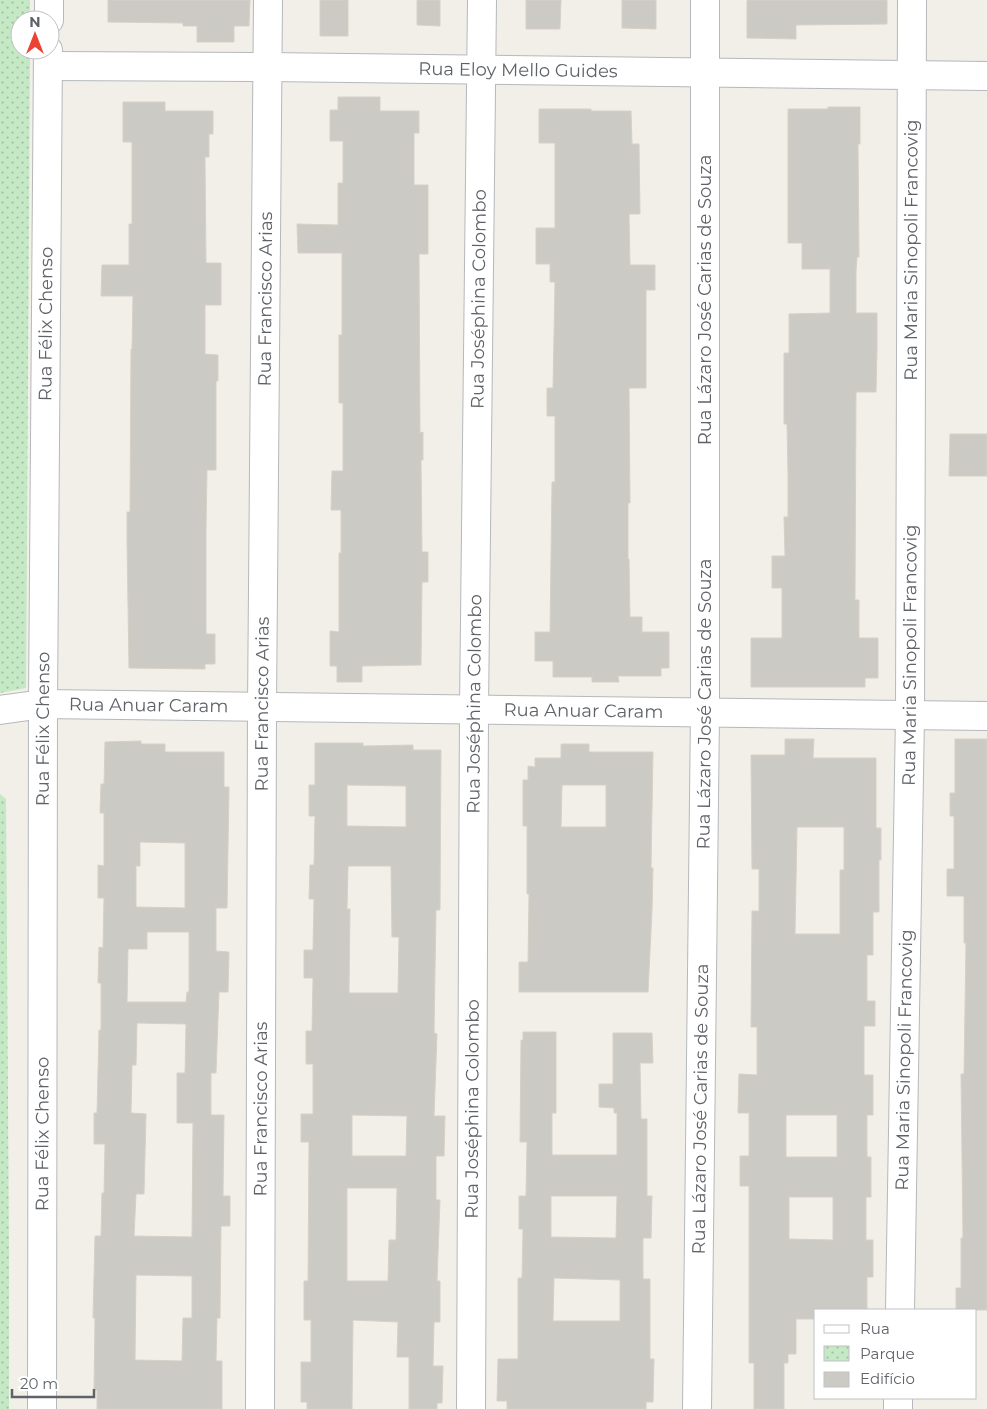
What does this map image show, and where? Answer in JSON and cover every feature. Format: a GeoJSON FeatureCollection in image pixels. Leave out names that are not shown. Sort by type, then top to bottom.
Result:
{"type":"FeatureCollection","features":[{"type":"Feature","properties":{"kind":"street","name":"Rua Francisco Arias"},"geometry":{"type":"LineString","coordinates":[[260,1409],[262,707],[268,0]]}},
{"type":"Feature","properties":{"kind":"street","name":"Rua Joséphina Colombo"},"geometry":{"type":"LineString","coordinates":[[470,1409],[474,709],[483,70],[482,0]]}},
{"type":"Feature","properties":{"kind":"street","name":"Rua Lázaro José Carias de Souza"},"geometry":{"type":"LineString","coordinates":[[697,1409],[705,712],[705,0]]}},
{"type":"Feature","properties":{"kind":"street","name":"Rua Maria Sinopoli Francovig"},"geometry":{"type":"LineString","coordinates":[[900,1309],[910,715],[912,0]]}},
{"type":"Feature","properties":{"kind":"street","name":"Rua Eloy Mello Guides"},"geometry":{"type":"LineString","coordinates":[[60,58],[268,67],[987,76]]}},
{"type":"Feature","properties":{"kind":"street","name":"Rua Félix Chenso"},"geometry":{"type":"LineString","coordinates":[[42,1409],[43,704],[48,60]]}},
{"type":"Feature","properties":{"kind":"street","name":"Rua Anuar Caram"},"geometry":{"type":"LineString","coordinates":[[0,710],[43,704],[987,716]]}},
{"type":"Feature","properties":{"kind":"green space"},"geometry":{"type":"Polygon","coordinates":[[[0,0],[30,0],[30,10],[10,10],[10,60],[30,60],[26,688],[0,693],[0,0]]]}},
{"type":"Feature","properties":{"kind":"green space"},"geometry":{"type":"Polygon","coordinates":[[[0,794],[6,799],[9,1409],[0,1409],[0,794]]]}},
{"type":"Feature","properties":{"kind":"building"},"geometry":{"type":"Polygon","coordinates":[[[108,0],[250,0],[249,26],[234,26],[234,42],[197,42],[197,26],[183,26],[183,23],[108,22],[108,0]]]}},
{"type":"Feature","properties":{"kind":"building"},"geometry":{"type":"Polygon","coordinates":[[[320,0],[348,0],[348,36],[320,36],[320,0]]]}},
{"type":"Feature","properties":{"kind":"building"},"geometry":{"type":"Polygon","coordinates":[[[417,0],[440,0],[440,26],[417,25],[417,0]]]}},
{"type":"Feature","properties":{"kind":"building"},"geometry":{"type":"Polygon","coordinates":[[[526,0],[561,0],[560,29],[526,29],[526,0]]]}},
{"type":"Feature","properties":{"kind":"building"},"geometry":{"type":"Polygon","coordinates":[[[622,0],[656,0],[656,29],[622,28],[622,0]]]}},
{"type":"Feature","properties":{"kind":"building"},"geometry":{"type":"Polygon","coordinates":[[[747,0],[887,0],[887,24],[796,25],[796,39],[747,38],[747,0]]]}},
{"type":"Feature","properties":{"kind":"building"},"geometry":{"type":"Polygon","coordinates":[[[338,97],[380,97],[380,111],[419,111],[419,133],[414,133],[414,185],[428,185],[428,254],[419,254],[420,433],[423,432],[423,460],[421,460],[422,552],[428,552],[428,582],[422,582],[421,665],[362,666],[362,682],[337,682],[337,666],[330,666],[330,631],[339,632],[341,510],[331,510],[332,471],[343,471],[343,403],[339,403],[339,335],[342,335],[342,253],[298,253],[297,224],[338,225],[338,183],[343,183],[343,141],[330,141],[330,110],[338,110],[338,97]]]}},
{"type":"Feature","properties":{"kind":"building"},"geometry":{"type":"Polygon","coordinates":[[[123,102],[165,102],[165,111],[213,111],[213,134],[209,134],[209,157],[205,157],[206,263],[221,263],[221,305],[205,305],[205,354],[218,355],[218,381],[216,381],[216,470],[207,470],[206,529],[206,634],[215,634],[215,664],[205,664],[205,669],[129,668],[127,512],[130,512],[133,296],[101,296],[102,265],[129,265],[129,224],[132,224],[132,142],[123,142],[123,102]]]}},
{"type":"Feature","properties":{"kind":"building"},"geometry":{"type":"Polygon","coordinates":[[[828,107],[860,107],[860,144],[858,144],[859,257],[857,257],[856,271],[856,313],[877,313],[877,349],[876,392],[856,392],[855,600],[859,600],[859,638],[878,638],[878,678],[865,678],[865,687],[751,687],[751,638],[782,638],[782,588],[772,588],[772,556],[785,556],[784,517],[788,517],[787,424],[784,424],[784,353],[789,353],[789,314],[830,313],[830,269],[802,269],[802,243],[788,243],[788,109],[828,109],[828,107]]]}},
{"type":"Feature","properties":{"kind":"building"},"geometry":{"type":"Polygon","coordinates":[[[539,109],[631,111],[632,144],[639,144],[640,214],[629,214],[630,265],[655,265],[655,290],[646,290],[646,388],[629,388],[630,503],[628,503],[628,559],[630,617],[642,617],[642,632],[669,632],[669,668],[661,668],[661,676],[618,676],[619,682],[592,682],[592,677],[553,677],[553,661],[535,661],[535,632],[550,632],[552,482],[555,482],[555,416],[547,416],[547,388],[553,388],[555,282],[550,282],[550,264],[536,264],[536,228],[555,228],[555,143],[539,143],[539,109]]]}},
{"type":"Feature","properties":{"kind":"building"},"geometry":{"type":"Polygon","coordinates":[[[950,434],[987,434],[987,476],[949,476],[950,434]]]}},
{"type":"Feature","properties":{"kind":"building"},"geometry":{"type":"Polygon","coordinates":[[[785,739],[814,739],[813,758],[876,758],[876,828],[881,828],[879,912],[873,912],[873,955],[867,955],[867,1001],[875,1001],[875,1026],[864,1026],[864,1075],[873,1075],[873,1115],[867,1115],[867,1157],[871,1157],[871,1197],[866,1197],[866,1240],[873,1240],[873,1277],[867,1277],[867,1309],[814,1309],[814,1319],[796,1319],[796,1354],[788,1354],[788,1363],[784,1363],[784,1409],[754,1409],[754,1363],[749,1363],[749,1186],[740,1186],[740,1156],[749,1156],[749,1113],[738,1113],[739,1074],[757,1075],[757,1027],[751,1027],[752,911],[759,911],[759,869],[752,869],[751,755],[785,755],[785,739]],[[797,827],[795,934],[840,934],[840,870],[844,870],[844,827],[797,827]],[[786,1115],[786,1157],[837,1157],[837,1115],[786,1115]],[[789,1197],[789,1239],[833,1240],[833,1197],[789,1197]]]}},
{"type":"Feature","properties":{"kind":"building"},"geometry":{"type":"Polygon","coordinates":[[[955,739],[987,739],[987,1310],[956,1309],[956,1288],[961,1288],[961,1238],[963,1238],[961,1074],[964,1074],[966,943],[964,943],[964,896],[947,896],[947,869],[954,869],[954,816],[950,816],[950,793],[955,793],[955,739]]]}},
{"type":"Feature","properties":{"kind":"building"},"geometry":{"type":"Polygon","coordinates":[[[141,741],[141,744],[165,744],[165,752],[224,752],[224,787],[229,787],[227,908],[216,908],[216,951],[229,952],[228,992],[219,992],[216,1073],[211,1073],[211,1115],[224,1115],[223,1196],[230,1196],[230,1226],[221,1226],[220,1318],[217,1318],[216,1361],[222,1361],[222,1409],[97,1409],[97,1390],[94,1390],[95,1318],[93,1318],[95,1236],[101,1236],[105,1144],[94,1144],[94,1113],[97,1113],[99,1030],[101,1030],[101,983],[98,983],[99,947],[103,948],[104,898],[98,898],[98,865],[104,866],[104,813],[100,813],[101,784],[104,784],[105,742],[141,741]],[[140,842],[140,866],[136,866],[136,907],[185,908],[185,843],[140,842]],[[147,932],[147,949],[128,949],[127,1002],[186,1002],[187,992],[189,992],[189,932],[147,932]],[[137,1023],[136,1065],[132,1065],[131,1113],[146,1114],[144,1194],[136,1194],[134,1236],[192,1237],[193,1123],[177,1123],[177,1073],[185,1073],[186,1024],[137,1023]],[[136,1275],[135,1360],[182,1361],[183,1318],[192,1318],[192,1276],[136,1275]]]}},
{"type":"Feature","properties":{"kind":"building"},"geometry":{"type":"Polygon","coordinates":[[[315,743],[363,743],[363,746],[413,745],[413,750],[441,750],[440,910],[436,910],[434,1033],[437,1034],[434,1116],[445,1116],[444,1156],[436,1156],[436,1200],[440,1200],[437,1281],[440,1281],[440,1322],[434,1322],[433,1366],[443,1366],[442,1403],[437,1403],[437,1409],[409,1409],[409,1357],[397,1357],[398,1322],[353,1320],[352,1409],[307,1409],[307,1402],[301,1402],[301,1362],[311,1362],[311,1320],[304,1320],[304,1281],[308,1281],[309,1142],[301,1142],[301,1114],[313,1114],[313,1064],[306,1064],[306,1031],[312,1031],[313,978],[304,978],[304,950],[313,950],[314,899],[309,899],[310,865],[314,865],[315,816],[309,816],[309,785],[315,785],[315,743]],[[347,785],[347,826],[406,827],[406,786],[347,785]],[[348,866],[347,909],[350,909],[349,993],[398,993],[399,937],[392,937],[391,866],[348,866]],[[352,1115],[352,1156],[406,1156],[407,1116],[352,1115]],[[347,1188],[347,1281],[388,1281],[389,1240],[396,1240],[397,1188],[347,1188]]]}},
{"type":"Feature","properties":{"kind":"building"},"geometry":{"type":"Polygon","coordinates":[[[561,744],[589,744],[589,752],[653,752],[651,868],[653,868],[648,992],[519,992],[519,962],[528,962],[529,894],[527,894],[527,826],[523,826],[523,780],[528,780],[528,766],[535,767],[535,758],[561,758],[561,744]],[[562,785],[561,827],[606,827],[606,785],[562,785]]]}},
{"type":"Feature","properties":{"kind":"building"},"geometry":{"type":"Polygon","coordinates":[[[523,1032],[556,1032],[556,1113],[552,1113],[552,1155],[617,1155],[617,1113],[614,1113],[614,1108],[599,1107],[599,1084],[613,1084],[613,1033],[652,1033],[653,1063],[640,1063],[641,1119],[647,1119],[647,1196],[652,1196],[651,1238],[643,1238],[643,1279],[650,1279],[650,1359],[654,1359],[653,1402],[646,1402],[646,1409],[507,1409],[507,1401],[497,1401],[498,1359],[518,1359],[518,1278],[522,1278],[523,1229],[519,1229],[519,1196],[526,1196],[527,1142],[520,1142],[521,1040],[523,1040],[523,1032]],[[551,1196],[551,1237],[616,1238],[617,1196],[551,1196]],[[554,1278],[553,1321],[620,1321],[620,1280],[554,1278]]]}}]}
